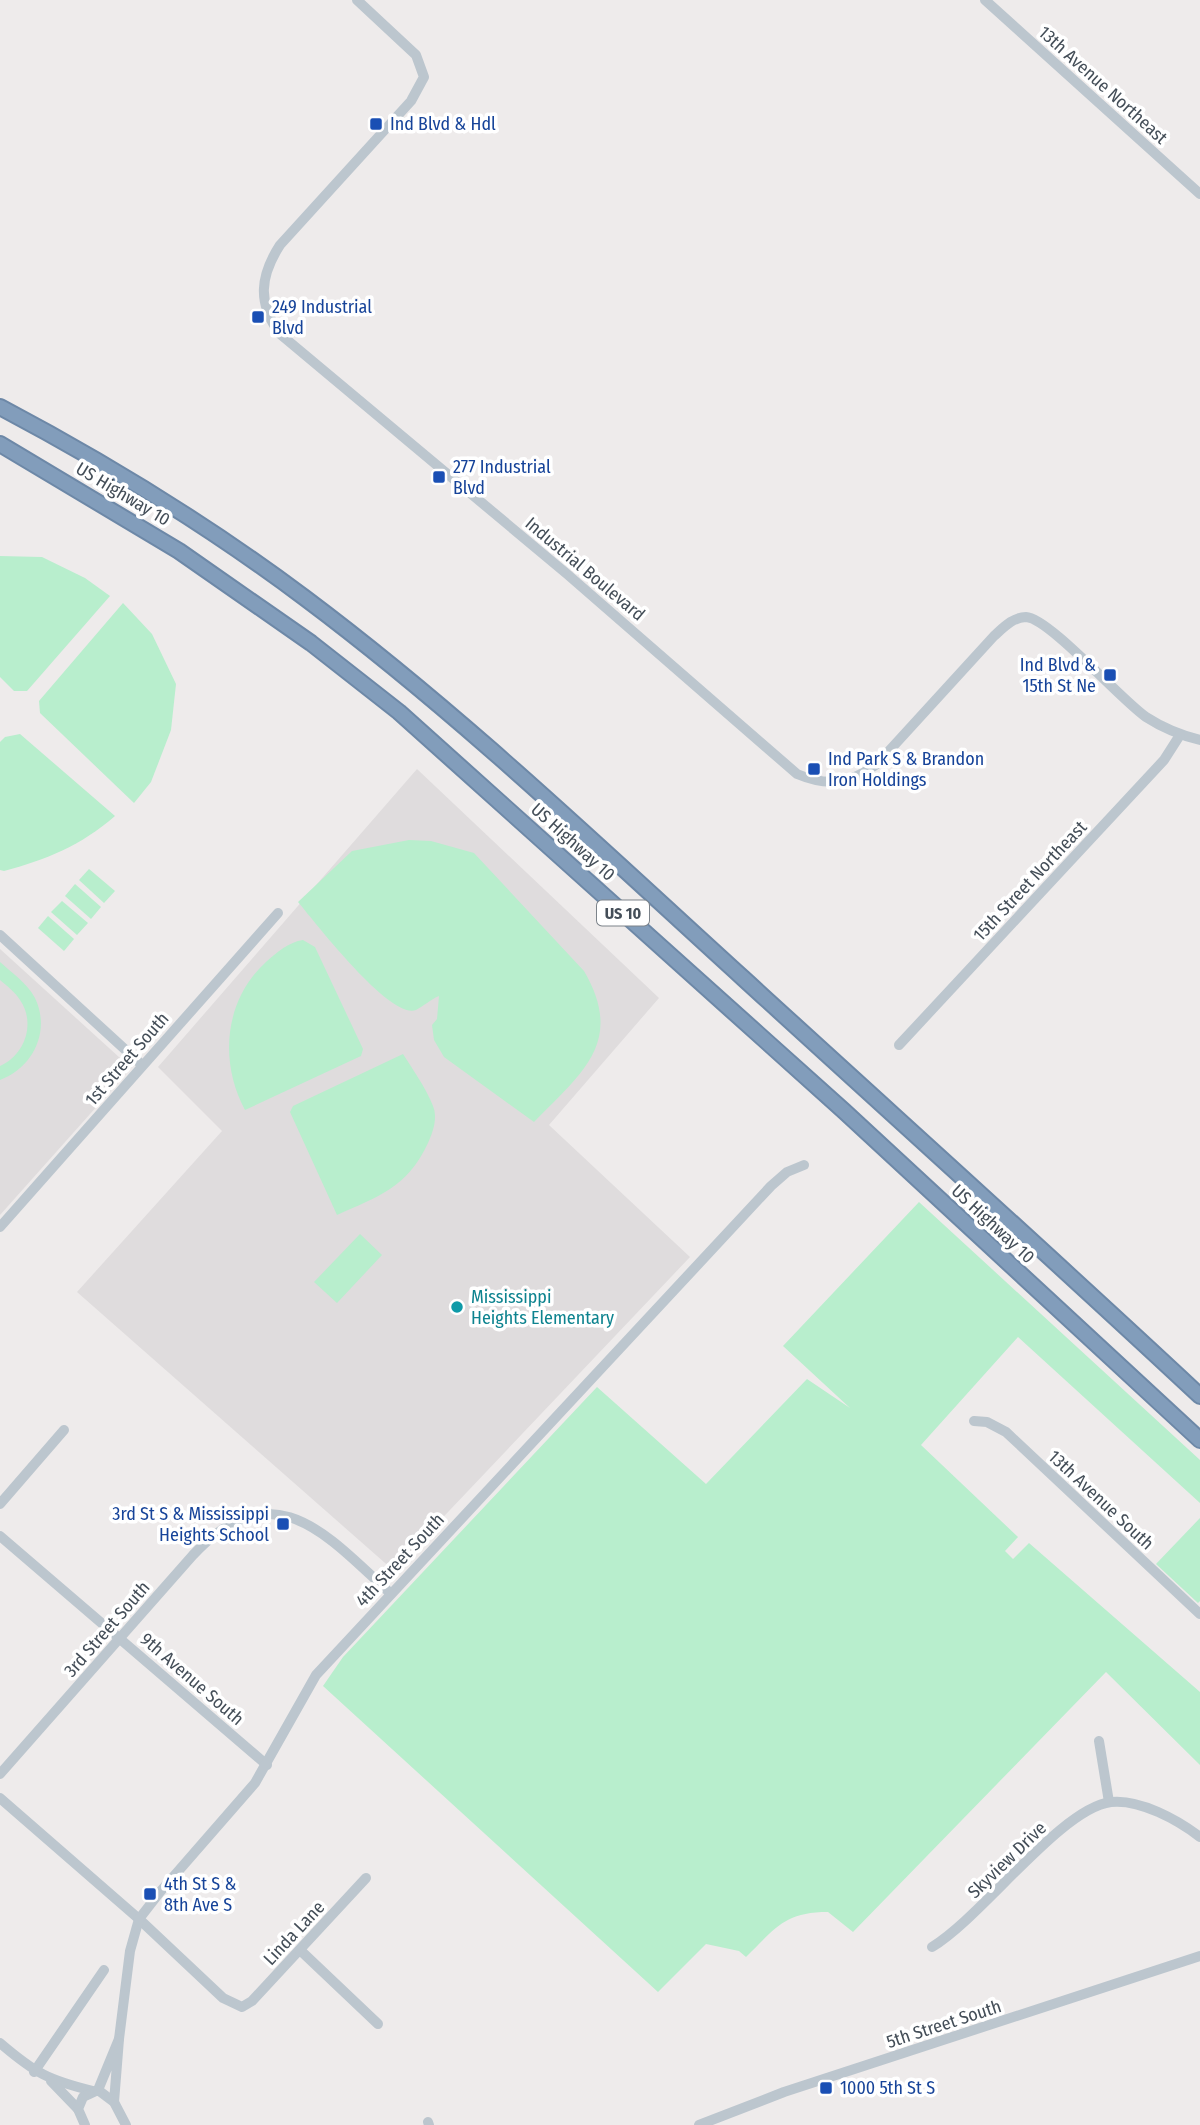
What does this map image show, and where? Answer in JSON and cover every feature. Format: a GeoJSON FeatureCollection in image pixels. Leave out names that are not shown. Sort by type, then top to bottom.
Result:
{"type":"FeatureCollection","features":[{"type":"Feature","properties":{"kind":"highway"},"geometry":{"type":"LineString","coordinates":[[0,399],[71,445]]}},
{"type":"Feature","properties":{"kind":"highway","name":"US Highway 10"},"geometry":{"type":"LineString","coordinates":[[0,407],[71,445],[216,536],[349,632],[502,758],[1200,1396]]}},
{"type":"Feature","properties":{"kind":"highway","name":"US Highway 10"},"geometry":{"type":"LineString","coordinates":[[0,444],[179,551],[311,643],[398,712],[844,1111],[1200,1440]]}},
{"type":"Feature","properties":{"kind":"street","name":"Industrial Boulevard"},"geometry":{"type":"LineString","coordinates":[[357,0],[416,55],[424,77],[420,90],[411,101],[280,245],[269,262],[262,280],[263,300],[269,319],[280,334],[567,574],[797,774],[830,784],[846,782],[864,773],[877,764],[994,636],[1017,619],[1028,617],[1048,628],[1144,716],[1180,735],[1200,740]]}},
{"type":"Feature","properties":{"kind":"street","name":"13th Avenue Northeast"},"geometry":{"type":"LineString","coordinates":[[985,0],[1200,194]]}},
{"type":"Feature","properties":{"kind":"street","name":"15th Street Northeast"},"geometry":{"type":"LineString","coordinates":[[900,1045],[1164,760],[1180,735]]}},
{"type":"Feature","properties":{"kind":"street","name":"1st Street South"},"geometry":{"type":"LineString","coordinates":[[0,1227],[278,913]]}},
{"type":"Feature","properties":{"kind":"street"},"geometry":{"type":"LineString","coordinates":[[0,935],[142,1065]]}},
{"type":"Feature","properties":{"kind":"street","name":"4th Street South"},"geometry":{"type":"LineString","coordinates":[[114,2102],[131,1942],[139,1919],[233,1811],[267,1765],[316,1675],[771,1186],[787,1172],[804,1165]]}},
{"type":"Feature","properties":{"kind":"street","name":"13th Avenue South"},"geometry":{"type":"LineString","coordinates":[[974,1421],[987,1422],[1006,1432],[1200,1614]]}},
{"type":"Feature","properties":{"kind":"street"},"geometry":{"type":"LineString","coordinates":[[0,1504],[64,1430]]}},
{"type":"Feature","properties":{"kind":"street","name":"3rd Street South"},"geometry":{"type":"LineString","coordinates":[[0,1774],[206,1541],[233,1522],[248,1517],[286,1516],[310,1524],[390,1593]]}},
{"type":"Feature","properties":{"kind":"street","name":"9th Avenue South"},"geometry":{"type":"LineString","coordinates":[[0,1536],[267,1765]]}},
{"type":"Feature","properties":{"kind":"street"},"geometry":{"type":"LineString","coordinates":[[1099,1741],[1109,1802],[1156,1812],[1200,1837]]}},
{"type":"Feature","properties":{"kind":"street"},"geometry":{"type":"LineString","coordinates":[[0,1798],[139,1919]]}},
{"type":"Feature","properties":{"kind":"street","name":"Skyview Drive"},"geometry":{"type":"LineString","coordinates":[[932,1947],[966,1923],[1054,1835],[1077,1818],[1109,1802]]}},
{"type":"Feature","properties":{"kind":"street","name":"Linda Lane"},"geometry":{"type":"LineString","coordinates":[[139,1919],[223,1998],[242,2007],[252,2001],[366,1878]]}},
{"type":"Feature","properties":{"kind":"street"},"geometry":{"type":"LineString","coordinates":[[300,1950],[378,2024]]}},
{"type":"Feature","properties":{"kind":"street","name":"5th Street South"},"geometry":{"type":"LineString","coordinates":[[699,2125],[784,2092],[1200,1956]]}},
{"type":"Feature","properties":{"kind":"street"},"geometry":{"type":"LineString","coordinates":[[34,2072],[104,1970]]}},
{"type":"Feature","properties":{"kind":"street","name":"4th Street South"},"geometry":{"type":"LineString","coordinates":[[78,2109],[83,2097],[95,2091],[119,2039]]}},
{"type":"Feature","properties":{"kind":"street"},"geometry":{"type":"LineString","coordinates":[[0,2043],[34,2072],[51,2080],[95,2091],[114,2102],[126,2125]]}},
{"type":"Feature","properties":{"kind":"street"},"geometry":{"type":"LineString","coordinates":[[51,2080],[78,2109],[85,2125]]}},
{"type":"Feature","properties":{"kind":"shaded area"},"geometry":{"type":"Polygon","coordinates":[[[417,769],[659,998],[549,1125],[690,1257],[393,1570],[77,1292],[222,1131],[158,1067],[417,769]]]}},
{"type":"Feature","properties":{"kind":"shaded area"},"geometry":{"type":"Polygon","coordinates":[[[0,949],[131,1068],[0,1215],[0,949]]]}},
{"type":"Feature","properties":{"kind":"green space"},"geometry":{"type":"Polygon","coordinates":[[[0,556],[42,557],[85,578],[110,596],[27,691],[14,691],[0,677],[0,556]]]}},
{"type":"Feature","properties":{"kind":"green space"},"geometry":{"type":"Polygon","coordinates":[[[123,603],[152,634],[176,684],[171,730],[151,782],[134,803],[40,713],[39,701],[123,603]]]}},
{"type":"Feature","properties":{"kind":"green space"},"geometry":{"type":"Polygon","coordinates":[[[20,734],[115,816],[89,836],[63,850],[4,871],[0,870],[0,742],[5,737],[20,734]]]}},
{"type":"Feature","properties":{"kind":"green space"},"geometry":{"type":"Polygon","coordinates":[[[409,840],[431,841],[474,853],[584,971],[596,996],[600,1018],[599,1038],[592,1056],[567,1088],[534,1122],[444,1057],[434,1040],[432,1025],[437,1019],[439,996],[416,1010],[404,1009],[389,1000],[336,948],[298,902],[352,851],[409,840]]]}},
{"type":"Feature","properties":{"kind":"green space"},"geometry":{"type":"Polygon","coordinates":[[[89,869],[115,891],[104,903],[79,880],[89,869]]]}},
{"type":"Feature","properties":{"kind":"green space"},"geometry":{"type":"Polygon","coordinates":[[[75,884],[101,907],[91,919],[65,896],[75,884]]]}},
{"type":"Feature","properties":{"kind":"green space"},"geometry":{"type":"Polygon","coordinates":[[[62,901],[88,923],[77,935],[51,912],[62,901]]]}},
{"type":"Feature","properties":{"kind":"green space"},"geometry":{"type":"Polygon","coordinates":[[[48,916],[74,939],[64,951],[38,928],[48,916]]]}},
{"type":"Feature","properties":{"kind":"green space"},"geometry":{"type":"Polygon","coordinates":[[[303,940],[315,947],[363,1049],[361,1056],[245,1110],[231,1072],[230,1032],[234,1013],[241,994],[266,962],[288,945],[303,940]]]}},
{"type":"Feature","properties":{"kind":"green space"},"geometry":{"type":"Polygon","coordinates":[[[0,962],[32,993],[41,1023],[40,1035],[30,1057],[22,1067],[0,1080],[0,1066],[9,1061],[22,1046],[27,1018],[20,1000],[0,980],[0,962]]]}},
{"type":"Feature","properties":{"kind":"green space"},"geometry":{"type":"Polygon","coordinates":[[[403,1054],[433,1106],[435,1120],[430,1139],[420,1158],[401,1181],[379,1196],[337,1215],[290,1112],[293,1106],[403,1054]]]}},
{"type":"Feature","properties":{"kind":"green space"},"geometry":{"type":"Polygon","coordinates":[[[919,1202],[1200,1460],[1200,1503],[1018,1337],[921,1445],[1018,1537],[1005,1551],[1013,1559],[1029,1543],[1200,1692],[1200,1765],[1106,1672],[853,1932],[828,1912],[813,1913],[801,1915],[782,1924],[746,1957],[739,1951],[706,1944],[658,1992],[323,1686],[343,1657],[597,1387],[706,1484],[807,1379],[850,1408],[783,1346],[919,1202]]]}},
{"type":"Feature","properties":{"kind":"green space"},"geometry":{"type":"Polygon","coordinates":[[[360,1234],[382,1255],[337,1303],[314,1282],[360,1234]]]}},
{"type":"Feature","properties":{"kind":"green space"},"geometry":{"type":"Polygon","coordinates":[[[1200,1518],[1200,1601],[1198,1603],[1156,1564],[1200,1518]]]}},
{"type":"Feature","properties":{"kind":"place","name":"Ind Blvd & Hdl"},"geometry":{"type":"Point","coordinates":[376,124]}},
{"type":"Feature","properties":{"kind":"place","name":"249 Industrial Blvd"},"geometry":{"type":"Point","coordinates":[258,317]}},
{"type":"Feature","properties":{"kind":"place","name":"277 Industrial Blvd"},"geometry":{"type":"Point","coordinates":[439,477]}},
{"type":"Feature","properties":{"kind":"place","name":"Ind Blvd & 15th St Ne"},"geometry":{"type":"Point","coordinates":[1110,675]}},
{"type":"Feature","properties":{"kind":"place","name":"Ind Park S & Brandon Iron Holdings"},"geometry":{"type":"Point","coordinates":[814,769]}},
{"type":"Feature","properties":{"kind":"place","name":"Mississippi Heights Elementary"},"geometry":{"type":"Point","coordinates":[457,1307]}},
{"type":"Feature","properties":{"kind":"place","name":"3rd St S & Mississippi Heights School"},"geometry":{"type":"Point","coordinates":[283,1524]}},
{"type":"Feature","properties":{"kind":"place","name":"4th St S & 8th Ave S"},"geometry":{"type":"Point","coordinates":[150,1894]}},
{"type":"Feature","properties":{"kind":"place","name":"1000 5th St S"},"geometry":{"type":"Point","coordinates":[826,2088]}}]}
